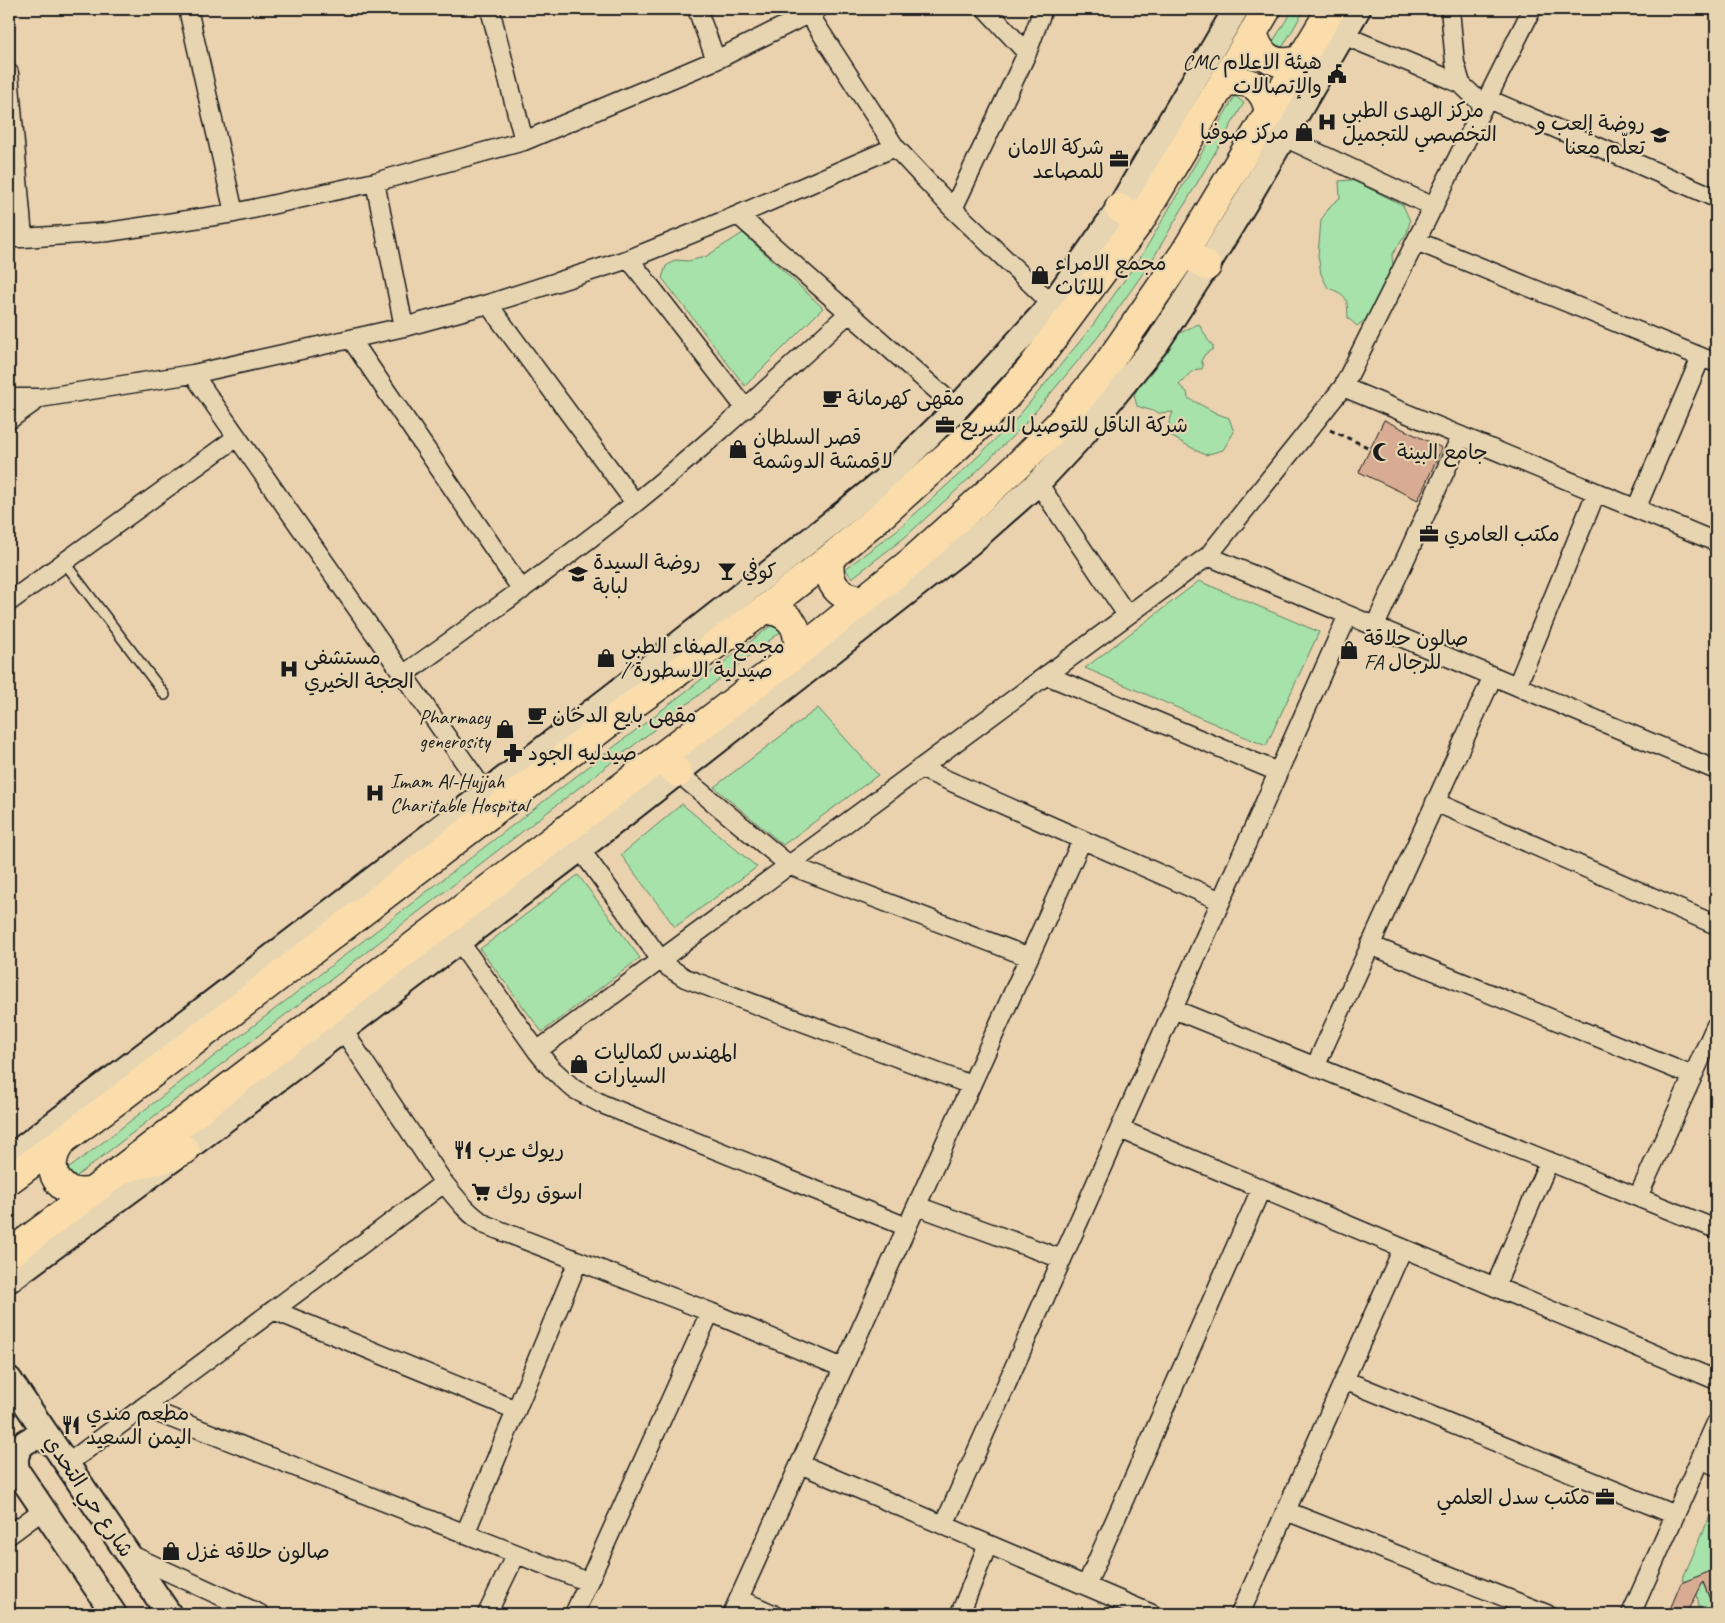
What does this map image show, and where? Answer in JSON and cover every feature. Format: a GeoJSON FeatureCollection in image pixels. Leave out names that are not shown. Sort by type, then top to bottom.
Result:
{"type":"FeatureCollection","features":[{"type":"Feature","properties":{"kind":"main road"},"geometry":{"type":"LineString","coordinates":[[9,1180],[62,1142],[117,1088],[617,704],[765,609],[883,514],[980,425],[1029,371],[1129,215],[1223,83],[1267,9]]}},
{"type":"Feature","properties":{"kind":"main road"},"geometry":{"type":"LineString","coordinates":[[9,1254],[669,765],[797,653],[940,535],[1017,466],[1058,425],[1196,259],[1269,112],[1331,9]]}},
{"type":"Feature","properties":{"kind":"main road"},"geometry":{"type":"LineString","coordinates":[[1253,32],[1256,44],[1264,55],[1275,62],[1288,63],[1300,60]]}},
{"type":"Feature","properties":{"kind":"main road"},"geometry":{"type":"LineString","coordinates":[[1223,83],[1236,80],[1248,82],[1259,89],[1266,100],[1269,112]]}},
{"type":"Feature","properties":{"kind":"main road"},"geometry":{"type":"LineString","coordinates":[[830,558],[828,571],[832,583],[839,593],[850,599],[863,600]]}},
{"type":"Feature","properties":{"kind":"main road"},"geometry":{"type":"LineString","coordinates":[[765,609],[778,611],[788,618],[796,628],[799,640],[797,653]]}},
{"type":"Feature","properties":{"kind":"main road"},"geometry":{"type":"LineString","coordinates":[[62,1142],[53,1156],[52,1164],[56,1180],[69,1191],[77,1193],[102,1184],[133,1166],[171,1157],[185,1150]]}},
{"type":"Feature","properties":{"kind":"street"},"geometry":{"type":"LineString","coordinates":[[188,9],[234,213]]}},
{"type":"Feature","properties":{"kind":"street"},"geometry":{"type":"LineString","coordinates":[[490,9],[524,141]]}},
{"type":"Feature","properties":{"kind":"street"},"geometry":{"type":"LineString","coordinates":[[697,9],[716,60]]}},
{"type":"Feature","properties":{"kind":"street"},"geometry":{"type":"LineString","coordinates":[[986,9],[1027,53]]}},
{"type":"Feature","properties":{"kind":"street"},"geometry":{"type":"LineString","coordinates":[[953,209],[1027,53],[1043,9]]}},
{"type":"Feature","properties":{"kind":"street"},"geometry":{"type":"LineString","coordinates":[[9,1158],[117,1088],[486,794],[617,704],[779,565],[882,482],[957,408],[1052,304],[1129,215],[1236,9]]}},
{"type":"Feature","properties":{"kind":"street"},"geometry":{"type":"LineString","coordinates":[[9,1280],[185,1150],[580,849],[669,765],[970,543],[1038,483],[1080,438],[1157,343],[1196,259],[1284,137],[1358,9]]}},
{"type":"Feature","properties":{"kind":"street"},"geometry":{"type":"LineString","coordinates":[[1450,9],[1455,63],[1461,84]]}},
{"type":"Feature","properties":{"kind":"street"},"geometry":{"type":"LineString","coordinates":[[537,1051],[1208,556],[1343,388],[1532,9]]}},
{"type":"Feature","properties":{"kind":"street"},"geometry":{"type":"LineString","coordinates":[[9,73],[16,238],[108,232],[234,213],[375,182],[524,141],[716,60],[814,11],[895,147],[953,209],[1052,304]]}},
{"type":"Feature","properties":{"kind":"street"},"geometry":{"type":"LineString","coordinates":[[1343,35],[1461,84],[1486,102],[1716,198]]}},
{"type":"Feature","properties":{"kind":"street"},"geometry":{"type":"LineString","coordinates":[[1284,137],[1434,207]]}},
{"type":"Feature","properties":{"kind":"street"},"geometry":{"type":"LineString","coordinates":[[9,398],[40,398],[193,374],[404,328],[630,260],[895,147]]}},
{"type":"Feature","properties":{"kind":"street"},"geometry":{"type":"LineString","coordinates":[[375,182],[404,328]]}},
{"type":"Feature","properties":{"kind":"street"},"geometry":{"type":"LineString","coordinates":[[738,215],[957,408]]}},
{"type":"Feature","properties":{"kind":"street"},"geometry":{"type":"LineString","coordinates":[[1416,241],[1709,360],[1636,509]]}},
{"type":"Feature","properties":{"kind":"street"},"geometry":{"type":"LineString","coordinates":[[630,260],[746,408]]}},
{"type":"Feature","properties":{"kind":"street"},"geometry":{"type":"LineString","coordinates":[[488,304],[635,503]]}},
{"type":"Feature","properties":{"kind":"street"},"geometry":{"type":"LineString","coordinates":[[403,675],[522,590],[635,503],[746,408],[848,313]]}},
{"type":"Feature","properties":{"kind":"street"},"geometry":{"type":"LineString","coordinates":[[351,339],[522,590]]}},
{"type":"Feature","properties":{"kind":"street"},"geometry":{"type":"LineString","coordinates":[[193,374],[486,794]]}},
{"type":"Feature","properties":{"kind":"street"},"geometry":{"type":"LineString","coordinates":[[1343,388],[1716,542]]}},
{"type":"Feature","properties":{"kind":"street"},"geometry":{"type":"LineString","coordinates":[[9,420],[40,398]]}},
{"type":"Feature","properties":{"kind":"street"},"geometry":{"type":"LineString","coordinates":[[1375,626],[1461,436]]}},
{"type":"Feature","properties":{"kind":"street"},"geometry":{"type":"LineString","coordinates":[[9,602],[237,437]]}},
{"type":"Feature","properties":{"kind":"street"},"geometry":{"type":"LineString","coordinates":[[1038,483],[1128,615]]}},
{"type":"Feature","properties":{"kind":"street"},"geometry":{"type":"LineString","coordinates":[[1517,686],[1596,492]]}},
{"type":"Feature","properties":{"kind":"street"},"geometry":{"type":"LineString","coordinates":[[1208,556],[1716,770]]}},
{"type":"Feature","properties":{"kind":"street"},"geometry":{"type":"LineString","coordinates":[[944,1525],[1348,614]]}},
{"type":"Feature","properties":{"kind":"street"},"geometry":{"type":"LineString","coordinates":[[1046,676],[1278,772]]}},
{"type":"Feature","properties":{"kind":"street"},"geometry":{"type":"LineString","coordinates":[[1315,1067],[1493,676]]}},
{"type":"Feature","properties":{"kind":"street"},"geometry":{"type":"LineString","coordinates":[[669,765],[789,865],[1029,957]]}},
{"type":"Feature","properties":{"kind":"street"},"geometry":{"type":"LineString","coordinates":[[920,768],[1221,901]]}},
{"type":"Feature","properties":{"kind":"street"},"geometry":{"type":"LineString","coordinates":[[1435,802],[1716,925]]}},
{"type":"Feature","properties":{"kind":"street"},"geometry":{"type":"LineString","coordinates":[[773,1614],[736,1607],[1082,840]]}},
{"type":"Feature","properties":{"kind":"street"},"geometry":{"type":"LineString","coordinates":[[580,849],[661,959],[668,967],[685,978],[972,1085]]}},
{"type":"Feature","properties":{"kind":"street"},"geometry":{"type":"LineString","coordinates":[[459,942],[537,1051],[562,1080],[588,1098],[907,1227]]}},
{"type":"Feature","properties":{"kind":"street"},"geometry":{"type":"LineString","coordinates":[[1370,945],[1693,1076]]}},
{"type":"Feature","properties":{"kind":"street"},"geometry":{"type":"LineString","coordinates":[[1173,1009],[1716,1229]]}},
{"type":"Feature","properties":{"kind":"street"},"geometry":{"type":"LineString","coordinates":[[1638,1197],[1716,1025]]}},
{"type":"Feature","properties":{"kind":"street"},"geometry":{"type":"LineString","coordinates":[[343,1030],[444,1183],[468,1212],[486,1225],[710,1312],[843,1368]]}},
{"type":"Feature","properties":{"kind":"street"},"geometry":{"type":"LineString","coordinates":[[1120,1129],[1716,1380]]}},
{"type":"Feature","properties":{"kind":"street"},"geometry":{"type":"LineString","coordinates":[[1495,1287],[1549,1161]]}},
{"type":"Feature","properties":{"kind":"street"},"geometry":{"type":"LineString","coordinates":[[114,1614],[14,1467],[16,1455],[22,1444],[34,1439],[47,1440],[62,1456],[143,1407],[444,1183]]}},
{"type":"Feature","properties":{"kind":"street"},"geometry":{"type":"LineString","coordinates":[[1086,1586],[1261,1189]]}},
{"type":"Feature","properties":{"kind":"street"},"geometry":{"type":"LineString","coordinates":[[917,1206],[1062,1259]]}},
{"type":"Feature","properties":{"kind":"street"},"geometry":{"type":"LineString","coordinates":[[1240,1614],[1403,1248]]}},
{"type":"Feature","properties":{"kind":"street"},"geometry":{"type":"LineString","coordinates":[[465,1534],[578,1261]]}},
{"type":"Feature","properties":{"kind":"street"},"geometry":{"type":"LineString","coordinates":[[273,1310],[516,1410]]}},
{"type":"Feature","properties":{"kind":"street"},"geometry":{"type":"LineString","coordinates":[[574,1614],[710,1312]]}},
{"type":"Feature","properties":{"kind":"street","name":"شارع حي التحدي"},"geometry":{"type":"LineString","coordinates":[[9,1379],[170,1614]]}},
{"type":"Feature","properties":{"kind":"street"},"geometry":{"type":"LineString","coordinates":[[1344,1380],[1675,1515]]}},
{"type":"Feature","properties":{"kind":"street"},"geometry":{"type":"LineString","coordinates":[[143,1407],[588,1582]]}},
{"type":"Feature","properties":{"kind":"street"},"geometry":{"type":"LineString","coordinates":[[1631,1614],[1716,1423]]}},
{"type":"Feature","properties":{"kind":"street"},"geometry":{"type":"LineString","coordinates":[[1700,1459],[1716,1466]]}},
{"type":"Feature","properties":{"kind":"street"},"geometry":{"type":"LineString","coordinates":[[800,1464],[1152,1614]]}},
{"type":"Feature","properties":{"kind":"street"},"geometry":{"type":"LineString","coordinates":[[9,1535],[43,1510]]}},
{"type":"Feature","properties":{"kind":"street"},"geometry":{"type":"LineString","coordinates":[[1286,1510],[1547,1614]]}},
{"type":"Feature","properties":{"kind":"street"},"geometry":{"type":"LineString","coordinates":[[960,1614],[988,1544]]}},
{"type":"Feature","properties":{"kind":"street"},"geometry":{"type":"LineString","coordinates":[[128,1553],[260,1614]]}},
{"type":"Feature","properties":{"kind":"street"},"geometry":{"type":"LineString","coordinates":[[488,1614],[516,1554]]}},
{"type":"Feature","properties":{"kind":"lane"},"geometry":{"type":"LineString","coordinates":[[64,562],[165,695]]}},
{"type":"Feature","properties":{"kind":"path"},"geometry":{"type":"LineString","coordinates":[[1314,423],[1370,448]]}},
{"type":"Feature","properties":{"kind":"green space"},"geometry":{"type":"Polygon","coordinates":[[[1293,9],[1305,9],[1279,53],[1269,48],[1293,9]]]}},
{"type":"Feature","properties":{"kind":"green space"},"geometry":{"type":"Polygon","coordinates":[[[1235,96],[1244,103],[1151,262],[1098,337],[1024,425],[971,477],[904,538],[852,578],[845,569],[897,530],[964,470],[1017,418],[1090,329],[1142,255],[1235,96]]]}},
{"type":"Feature","properties":{"kind":"green space"},"geometry":{"type":"Polygon","coordinates":[[[1352,180],[1403,205],[1410,221],[1407,233],[1392,255],[1393,266],[1375,305],[1366,319],[1357,326],[1348,318],[1347,302],[1343,295],[1328,288],[1321,274],[1318,255],[1321,220],[1331,205],[1340,198],[1339,181],[1352,180]]]}},
{"type":"Feature","properties":{"kind":"green space"},"geometry":{"type":"Polygon","coordinates":[[[743,233],[823,308],[745,386],[662,278],[666,266],[676,260],[688,261],[705,257],[743,233]]]}},
{"type":"Feature","properties":{"kind":"green space"},"geometry":{"type":"Polygon","coordinates":[[[1199,324],[1213,349],[1205,354],[1201,361],[1202,369],[1194,370],[1179,385],[1187,392],[1188,398],[1229,418],[1234,432],[1223,450],[1205,455],[1172,437],[1169,423],[1173,412],[1159,413],[1137,406],[1134,395],[1153,363],[1168,344],[1176,336],[1199,324]]]}},
{"type":"Feature","properties":{"kind":"green space"},"geometry":{"type":"Polygon","coordinates":[[[1199,581],[1319,632],[1266,746],[1085,668],[1199,581]]]}},
{"type":"Feature","properties":{"kind":"green space"},"geometry":{"type":"Polygon","coordinates":[[[786,614],[792,623],[69,1182],[63,1173],[786,614]]]}},
{"type":"Feature","properties":{"kind":"green space"},"geometry":{"type":"Polygon","coordinates":[[[818,708],[878,775],[783,845],[714,787],[818,708]]]}},
{"type":"Feature","properties":{"kind":"green space"},"geometry":{"type":"Polygon","coordinates":[[[682,804],[757,867],[675,927],[621,855],[682,804]]]}},
{"type":"Feature","properties":{"kind":"green space"},"geometry":{"type":"Polygon","coordinates":[[[578,875],[640,958],[542,1032],[480,949],[578,875]]]}},
{"type":"Feature","properties":{"kind":"green space"},"geometry":{"type":"Polygon","coordinates":[[[1716,1502],[1716,1569],[1700,1576],[1716,1614],[1708,1614],[1707,1610],[1700,1612],[1697,1595],[1699,1588],[1682,1580],[1716,1502]]]}},
{"type":"Feature","properties":{"kind":"building"},"geometry":{"type":"Polygon","coordinates":[[[1384,420],[1442,448],[1418,500],[1359,472],[1384,420]]]}},
{"type":"Feature","properties":{"kind":"building"},"geometry":{"type":"Polygon","coordinates":[[[1716,1569],[1716,1614],[1703,1582],[1687,1614],[1668,1614],[1681,1583],[1716,1569]]]}},
{"type":"Feature","properties":{"kind":"place","name":"CMC هيئة الاعلام والإتصالات"},"geometry":{"type":"Point","coordinates":[1337,74]}},
{"type":"Feature","properties":{"kind":"place","name":"مركز الهدى الطبي التخصصي للتجميل"},"geometry":{"type":"Point","coordinates":[1327,122]}},
{"type":"Feature","properties":{"kind":"place","name":"مركز صوفيا"},"geometry":{"type":"Point","coordinates":[1304,132]}},
{"type":"Feature","properties":{"kind":"place","name":"روضة إلعب و تعلّم معنا"},"geometry":{"type":"Point","coordinates":[1660,135]}},
{"type":"Feature","properties":{"kind":"place","name":"شركة الامان للمصاعد"},"geometry":{"type":"Point","coordinates":[1119,159]}},
{"type":"Feature","properties":{"kind":"place","name":"مجمع الامراء للاثاث"},"geometry":{"type":"Point","coordinates":[1040,275]}},
{"type":"Feature","properties":{"kind":"place","name":"مقهى كهرمانة"},"geometry":{"type":"Point","coordinates":[832,398]}},
{"type":"Feature","properties":{"kind":"place","name":"شركة الناقل للتوصيل السريع"},"geometry":{"type":"Point","coordinates":[945,425]}},
{"type":"Feature","properties":{"kind":"place","name":"قصر السلطان لاقمشة الدوشمة"},"geometry":{"type":"Point","coordinates":[738,449]}},
{"type":"Feature","properties":{"kind":"place","name":"جامع البينة"},"geometry":{"type":"Point","coordinates":[1382,452]}},
{"type":"Feature","properties":{"kind":"place","name":"مكتب العامري"},"geometry":{"type":"Point","coordinates":[1429,534]}},
{"type":"Feature","properties":{"kind":"place","name":"كوفي"},"geometry":{"type":"Point","coordinates":[727,571]}},
{"type":"Feature","properties":{"kind":"place","name":"روضة السيدة لبابة"},"geometry":{"type":"Point","coordinates":[578,574]}},
{"type":"Feature","properties":{"kind":"place","name":"صالون حلاقة FA للرجال"},"geometry":{"type":"Point","coordinates":[1349,650]}},
{"type":"Feature","properties":{"kind":"place","name":"مجمع الصفاء الطبي / صيدلية الاسطورة"},"geometry":{"type":"Point","coordinates":[606,658]}},
{"type":"Feature","properties":{"kind":"place","name":"مستشفى الحجة الخيري"},"geometry":{"type":"Point","coordinates":[289,669]}},
{"type":"Feature","properties":{"kind":"place","name":"مقهى بايع الدخان"},"geometry":{"type":"Point","coordinates":[537,715]}},
{"type":"Feature","properties":{"kind":"place","name":"Pharmacy generosity"},"geometry":{"type":"Point","coordinates":[505,729]}},
{"type":"Feature","properties":{"kind":"place","name":"صيدليه الجود"},"geometry":{"type":"Point","coordinates":[513,753]}},
{"type":"Feature","properties":{"kind":"place","name":"Imam Al-Hujjah Charitable Hospital"},"geometry":{"type":"Point","coordinates":[375,793]}},
{"type":"Feature","properties":{"kind":"place","name":"المهندس لكماليات السيارات"},"geometry":{"type":"Point","coordinates":[579,1064]}},
{"type":"Feature","properties":{"kind":"place","name":"ريوك عرب"},"geometry":{"type":"Point","coordinates":[463,1150]}},
{"type":"Feature","properties":{"kind":"place","name":"اسوق روك"},"geometry":{"type":"Point","coordinates":[481,1192]}},
{"type":"Feature","properties":{"kind":"place","name":"مطعم مندي اليمن السعيد"},"geometry":{"type":"Point","coordinates":[71,1425]}},
{"type":"Feature","properties":{"kind":"place","name":"مكتب سدل العلمي"},"geometry":{"type":"Point","coordinates":[1605,1497]}},
{"type":"Feature","properties":{"kind":"place","name":"صالون حلاقه غزل"},"geometry":{"type":"Point","coordinates":[171,1551]}}]}
